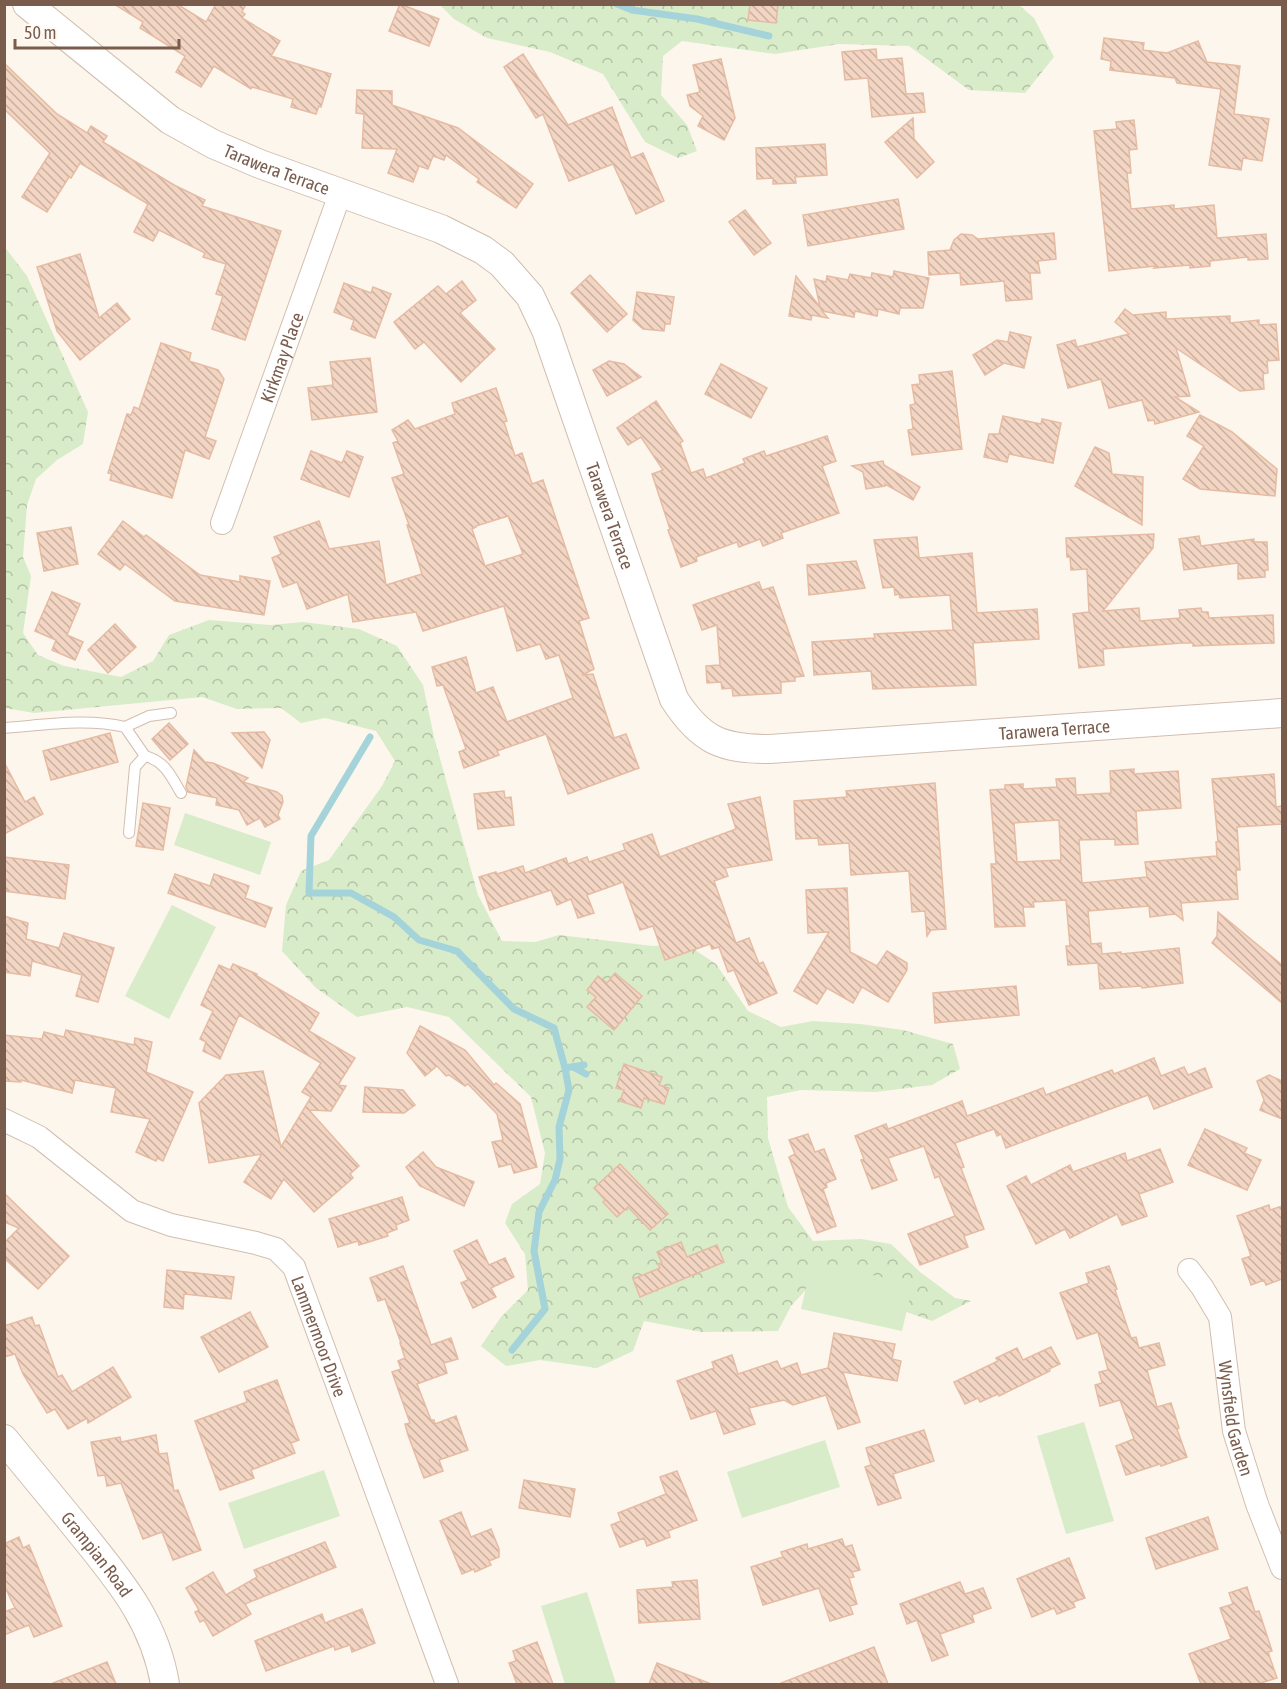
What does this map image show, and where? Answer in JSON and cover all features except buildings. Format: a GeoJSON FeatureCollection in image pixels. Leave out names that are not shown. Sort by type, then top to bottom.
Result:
{"type":"FeatureCollection","features":[{"type":"Feature","properties":{"kind":"street","name":"Tarawera Terrace"},"geometry":{"type":"LineString","coordinates":[[27,4],[170,120],[213,144],[340,194],[441,229],[464,239],[502,264],[530,296],[546,330],[674,699],[693,727],[707,737],[735,747],[770,749],[1282,713]]}},
{"type":"Feature","properties":{"kind":"street","name":"Kirkmay Place"},"geometry":{"type":"LineString","coordinates":[[222,523],[340,194]]}},
{"type":"Feature","properties":{"kind":"street","name":"Lammermoor Drive"},"geometry":{"type":"LineString","coordinates":[[4,1120],[39,1137],[132,1211],[171,1225],[276,1249],[294,1267],[447,1684]]}},
{"type":"Feature","properties":{"kind":"street","name":"Wynsfield Garden"},"geometry":{"type":"LineString","coordinates":[[1189,1270],[1220,1317],[1234,1431],[1257,1504],[1282,1568]]}},
{"type":"Feature","properties":{"kind":"street","name":"Grampian Road"},"geometry":{"type":"LineString","coordinates":[[4,1439],[127,1592],[147,1624],[160,1659],[165,1684]]}},
{"type":"Feature","properties":{"kind":"lane"},"geometry":{"type":"LineString","coordinates":[[4,728],[74,722],[107,723],[125,727],[149,716],[171,713]]}},
{"type":"Feature","properties":{"kind":"lane"},"geometry":{"type":"LineString","coordinates":[[125,727],[145,756],[156,759],[165,767],[181,793]]}},
{"type":"Feature","properties":{"kind":"lane"},"geometry":{"type":"LineString","coordinates":[[129,833],[135,767],[145,756]]}},
{"type":"Feature","properties":{"kind":"green space"},"geometry":{"type":"Polygon","coordinates":[[[440,5],[1019,5],[1034,18],[1054,57],[1025,93],[969,90],[909,46],[839,44],[775,54],[682,41],[663,56],[661,95],[687,125],[697,151],[678,158],[645,142],[603,74],[550,52],[487,38],[454,19],[440,5]]]}},
{"type":"Feature","properties":{"kind":"green space"},"geometry":{"type":"Polygon","coordinates":[[[4,246],[27,276],[88,412],[83,444],[57,460],[36,479],[27,505],[23,557],[31,576],[23,633],[38,655],[64,666],[121,677],[153,661],[169,635],[209,620],[271,625],[303,622],[359,629],[397,646],[423,685],[434,737],[478,895],[502,941],[535,942],[559,935],[653,946],[686,944],[716,964],[748,1011],[781,1027],[813,1021],[860,1024],[903,1030],[953,1044],[960,1069],[932,1085],[875,1092],[801,1090],[767,1097],[768,1138],[788,1207],[813,1241],[861,1239],[891,1244],[920,1272],[955,1298],[971,1301],[932,1321],[815,1280],[791,1306],[778,1331],[701,1332],[644,1321],[633,1351],[597,1368],[540,1360],[506,1366],[481,1346],[501,1317],[528,1290],[525,1254],[505,1223],[512,1204],[540,1184],[545,1153],[531,1097],[449,1017],[407,1007],[357,1017],[316,988],[282,951],[286,905],[301,871],[329,860],[382,786],[395,761],[376,731],[325,718],[301,723],[281,708],[237,709],[202,697],[34,713],[5,708],[4,246]]]}},
{"type":"Feature","properties":{"kind":"green space"},"geometry":{"type":"Polygon","coordinates":[[[185,813],[271,842],[260,875],[174,845],[185,813]]]}},
{"type":"Feature","properties":{"kind":"green space"},"geometry":{"type":"Polygon","coordinates":[[[172,905],[216,927],[169,1019],[125,996],[172,905]]]}},
{"type":"Feature","properties":{"kind":"green space"},"geometry":{"type":"Polygon","coordinates":[[[812,1262],[913,1284],[902,1331],[801,1309],[812,1262]]]}},
{"type":"Feature","properties":{"kind":"green space"},"geometry":{"type":"Polygon","coordinates":[[[1084,1422],[1114,1521],[1066,1534],[1037,1436],[1084,1422]]]}},
{"type":"Feature","properties":{"kind":"green space"},"geometry":{"type":"Polygon","coordinates":[[[825,1440],[840,1487],[742,1518],[727,1472],[825,1440]]]}},
{"type":"Feature","properties":{"kind":"green space"},"geometry":{"type":"Polygon","coordinates":[[[324,1470],[340,1516],[244,1549],[228,1503],[324,1470]]]}},
{"type":"Feature","properties":{"kind":"green space"},"geometry":{"type":"Polygon","coordinates":[[[587,1592],[616,1684],[565,1684],[541,1606],[587,1592]]]}},
{"type":"Feature","properties":{"kind":"waterway"},"geometry":{"type":"LineString","coordinates":[[617,4],[632,10],[697,19],[769,36]]}},
{"type":"Feature","properties":{"kind":"waterway"},"geometry":{"type":"LineString","coordinates":[[370,737],[311,836],[309,893],[351,893],[394,917],[419,940],[457,951],[514,1009],[554,1028],[565,1068],[584,1065]]}},
{"type":"Feature","properties":{"kind":"waterway"},"geometry":{"type":"LineString","coordinates":[[573,1067],[586,1074]]}},
{"type":"Feature","properties":{"kind":"waterway"},"geometry":{"type":"LineString","coordinates":[[512,1350],[545,1309],[534,1251],[539,1212],[555,1180],[560,1159],[559,1127],[569,1090],[565,1068]]}}]}
